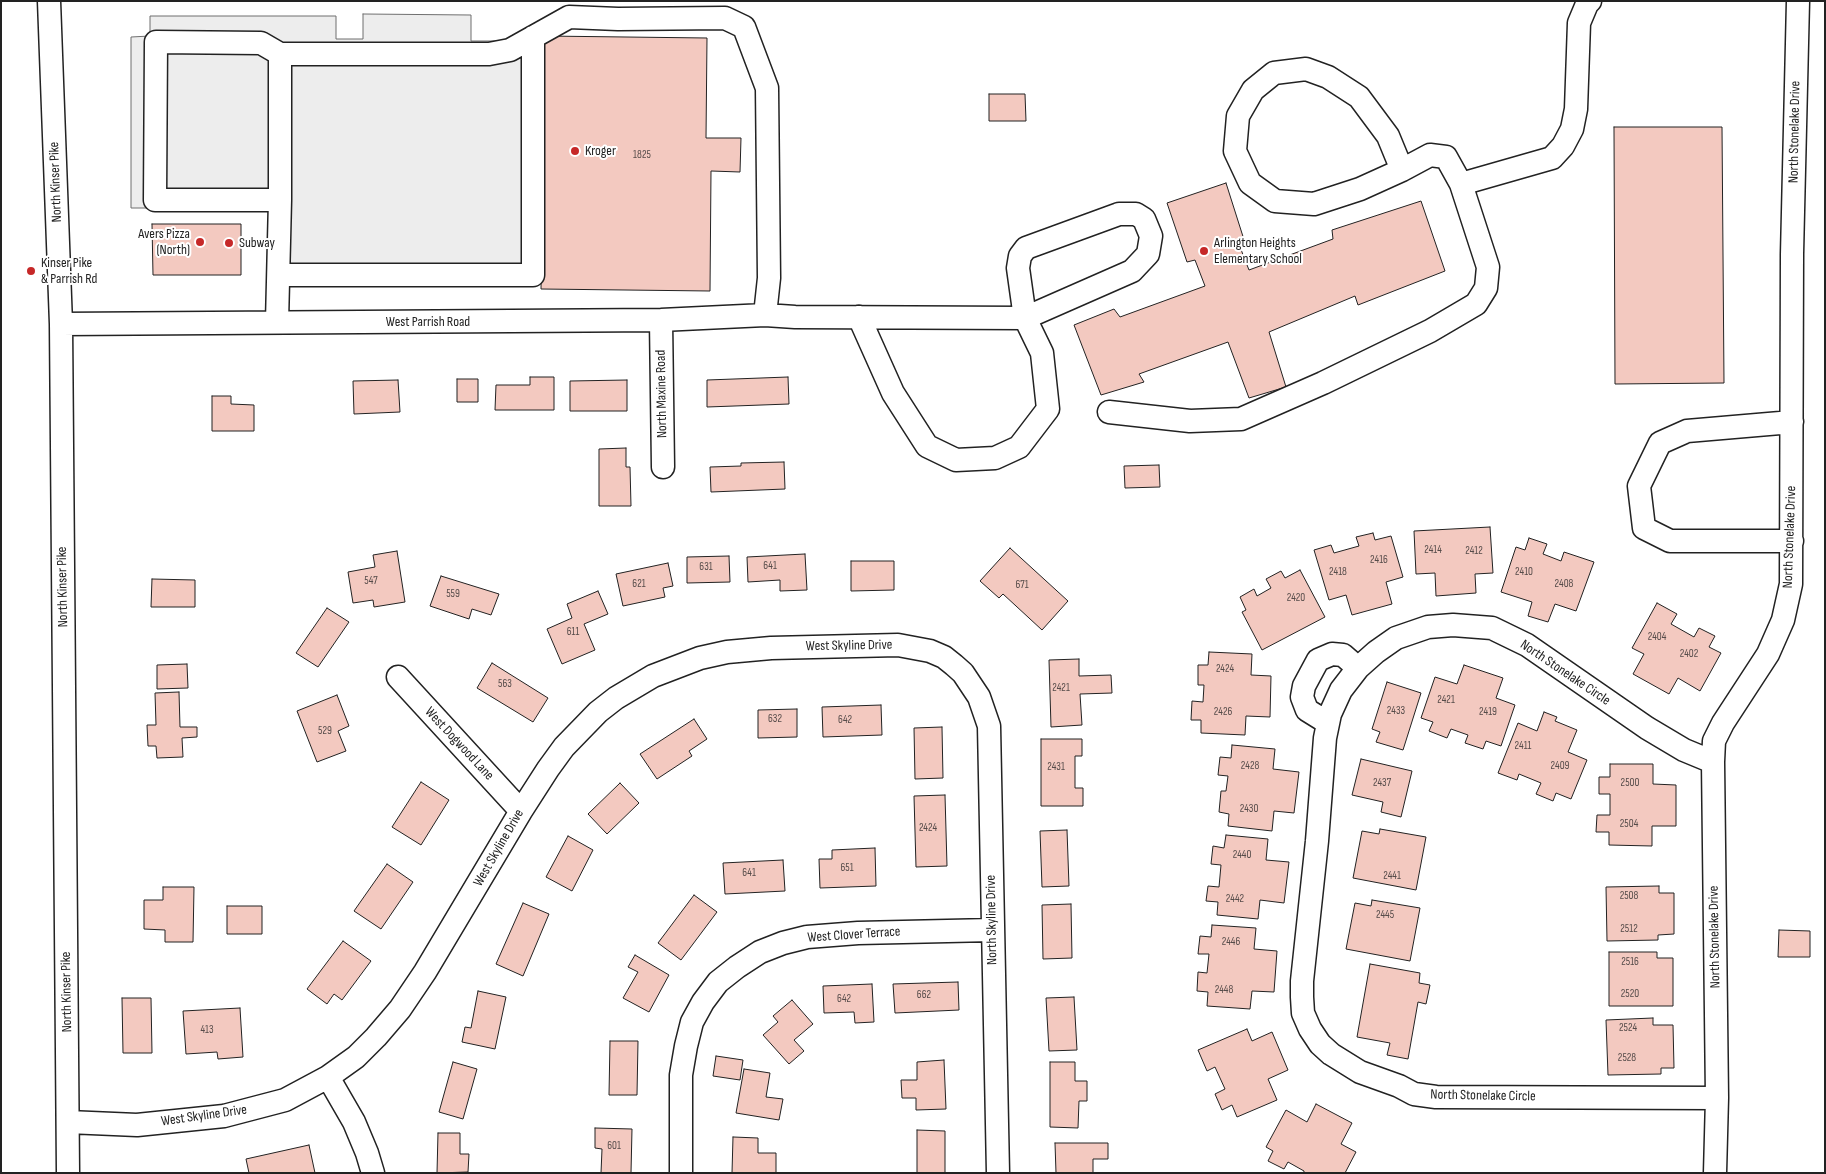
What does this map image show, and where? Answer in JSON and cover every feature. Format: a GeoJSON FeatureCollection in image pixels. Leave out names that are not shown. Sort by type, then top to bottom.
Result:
{"type":"FeatureCollection","features":[{"type":"Feature","properties":{"kind":"street","name":"North Kinser Pike"},"geometry":{"type":"LineString","coordinates":[[50,1],[61,324],[68,1173]]}},
{"type":"Feature","properties":{"kind":"street"},"geometry":{"type":"LineString","coordinates":[[1461,184],[1552,158],[1563,146],[1572,129],[1576,109],[1579,23],[1590,1]]}},
{"type":"Feature","properties":{"kind":"street","name":"North Stonelake Drive"},"geometry":{"type":"LineString","coordinates":[[1715,1173],[1717,1098],[1714,742],[1768,654],[1783,620],[1791,584],[1792,254],[1798,1]]}},
{"type":"Feature","properties":{"kind":"street"},"geometry":{"type":"LineString","coordinates":[[280,200],[154,200],[156,42],[261,43],[280,54],[489,54],[510,50],[569,17],[618,19],[725,18],[744,27],[767,88],[769,278],[765,315]]}},
{"type":"Feature","properties":{"kind":"street"},"geometry":{"type":"LineString","coordinates":[[279,275],[533,275],[533,37]]}},
{"type":"Feature","properties":{"kind":"street"},"geometry":{"type":"LineString","coordinates":[[277,322],[280,200],[280,54]]}},
{"type":"Feature","properties":{"kind":"street"},"geometry":{"type":"LineString","coordinates":[[1108,412],[1190,421],[1241,419],[1324,383],[1430,331],[1476,304],[1486,288],[1488,267],[1461,184],[1446,157],[1430,155],[1402,170],[1360,189],[1314,204],[1275,201],[1250,183],[1235,150],[1238,116],[1253,90],[1274,72],[1306,69],[1328,77],[1359,97],[1388,136],[1402,170]]}},
{"type":"Feature","properties":{"kind":"street"},"geometry":{"type":"LineString","coordinates":[[859,317],[892,393],[927,446],[956,460],[995,458],[1019,447],[1048,409],[1042,353],[1025,318],[1018,268],[1020,256],[1026,248],[1119,214],[1136,214],[1146,220],[1151,236],[1148,254],[1132,271],[1025,318]]}},
{"type":"Feature","properties":{"kind":"street","name":"West Parrish Road"},"geometry":{"type":"LineString","coordinates":[[61,324],[661,320],[765,315],[795,317],[1025,318]]}},
{"type":"Feature","properties":{"kind":"street","name":"North Maxine Road"},"geometry":{"type":"LineString","coordinates":[[661,320],[663,467]]}},
{"type":"Feature","properties":{"kind":"street"},"geometry":{"type":"LineString","coordinates":[[1792,422],[1687,431],[1660,443],[1639,486],[1644,528],[1670,541],[1792,541]]}},
{"type":"Feature","properties":{"kind":"street","name":"North Stonelake Circle"},"geometry":{"type":"LineString","coordinates":[[1713,762],[1684,750],[1647,728],[1527,645],[1492,628],[1453,625],[1428,627],[1396,638],[1358,668],[1341,690],[1328,723],[1325,738],[1318,841],[1302,981],[1304,1013],[1310,1029],[1320,1044],[1331,1054],[1360,1072],[1399,1086],[1414,1094],[1436,1097],[1717,1098]]}},
{"type":"Feature","properties":{"kind":"street","name":"West Skyline Drive"},"geometry":{"type":"LineString","coordinates":[[68,1122],[137,1125],[224,1116],[285,1100],[328,1077],[356,1057],[400,1009],[435,956],[521,811],[564,747],[598,712],[616,698],[653,676],[700,658],[726,652],[771,648],[898,645],[917,647],[944,657],[963,673]]}},
{"type":"Feature","properties":{"kind":"street"},"geometry":{"type":"LineString","coordinates":[[1328,723],[1307,710],[1302,696],[1304,686],[1318,660],[1332,654],[1343,655],[1358,668]]}},
{"type":"Feature","properties":{"kind":"street","name":"North Skyline Drive"},"geometry":{"type":"LineString","coordinates":[[963,673],[978,697],[989,726],[998,1173]]}},
{"type":"Feature","properties":{"kind":"street","name":"West Dogwood Lane"},"geometry":{"type":"LineString","coordinates":[[398,677],[521,811]]}},
{"type":"Feature","properties":{"kind":"street","name":"West Clover Terrace"},"geometry":{"type":"LineString","coordinates":[[681,1173],[681,1075],[692,1022],[703,1002],[718,982],[737,967],[760,952],[783,943],[807,937],[858,933],[992,930]]}},
{"type":"Feature","properties":{"kind":"street"},"geometry":{"type":"LineString","coordinates":[[328,1077],[354,1122],[373,1173]]}},
{"type":"Feature","properties":{"kind":"shaded area"},"geometry":{"type":"Polygon","coordinates":[[[363,14],[471,15],[471,41],[525,41],[525,283],[290,283],[290,208],[131,208],[131,37],[150,36],[150,16],[336,16],[336,39],[363,39],[363,14]]]}},
{"type":"Feature","properties":{"kind":"building","name":"Kroger"},"geometry":{"type":"Polygon","coordinates":[[[544,36],[707,38],[706,138],[741,138],[740,172],[711,171],[710,291],[541,289],[544,36]]]}},
{"type":"Feature","properties":{"kind":"building"},"geometry":{"type":"Polygon","coordinates":[[[989,94],[1025,94],[1026,121],[989,121],[989,94]]]}},
{"type":"Feature","properties":{"kind":"building"},"geometry":{"type":"Polygon","coordinates":[[[1614,127],[1722,127],[1724,383],[1615,384],[1614,127]]]}},
{"type":"Feature","properties":{"kind":"building"},"geometry":{"type":"Polygon","coordinates":[[[1226,183],[1246,246],[1240,247],[1249,270],[1333,239],[1332,230],[1421,201],[1445,271],[1358,305],[1355,296],[1269,332],[1286,387],[1249,398],[1228,342],[1139,374],[1144,382],[1101,395],[1074,325],[1114,309],[1120,317],[1205,286],[1195,260],[1187,262],[1167,203],[1226,183]]]}},
{"type":"Feature","properties":{"kind":"building"},"geometry":{"type":"Polygon","coordinates":[[[152,224],[241,224],[241,275],[153,275],[152,224]]]}},
{"type":"Feature","properties":{"kind":"building"},"geometry":{"type":"Polygon","coordinates":[[[530,377],[554,377],[554,410],[495,410],[496,385],[530,385],[530,377]]]}},
{"type":"Feature","properties":{"kind":"building"},"geometry":{"type":"Polygon","coordinates":[[[788,377],[789,404],[707,407],[707,380],[788,377]]]}},
{"type":"Feature","properties":{"kind":"building"},"geometry":{"type":"Polygon","coordinates":[[[457,379],[478,379],[478,402],[457,402],[457,379]]]}},
{"type":"Feature","properties":{"kind":"building"},"geometry":{"type":"Polygon","coordinates":[[[398,380],[400,412],[354,414],[353,381],[398,380]]]}},
{"type":"Feature","properties":{"kind":"building"},"geometry":{"type":"Polygon","coordinates":[[[627,380],[627,411],[570,411],[570,381],[627,380]]]}},
{"type":"Feature","properties":{"kind":"building"},"geometry":{"type":"Polygon","coordinates":[[[212,396],[231,396],[231,404],[254,405],[254,431],[212,431],[212,396]]]}},
{"type":"Feature","properties":{"kind":"building"},"geometry":{"type":"Polygon","coordinates":[[[626,448],[626,467],[630,467],[631,506],[599,506],[599,449],[626,448]]]}},
{"type":"Feature","properties":{"kind":"building"},"geometry":{"type":"Polygon","coordinates":[[[784,462],[785,489],[711,492],[710,467],[741,466],[741,463],[784,462]]]}},
{"type":"Feature","properties":{"kind":"building"},"geometry":{"type":"Polygon","coordinates":[[[1159,465],[1160,487],[1125,488],[1124,466],[1159,465]]]}},
{"type":"Feature","properties":{"kind":"building"},"geometry":{"type":"Polygon","coordinates":[[[1490,527],[1493,573],[1475,574],[1476,593],[1436,596],[1435,573],[1416,574],[1414,531],[1490,527]]]}},
{"type":"Feature","properties":{"kind":"building"},"geometry":{"type":"Polygon","coordinates":[[[1373,533],[1375,540],[1391,536],[1403,577],[1386,582],[1392,604],[1352,615],[1346,595],[1329,600],[1314,550],[1331,545],[1334,553],[1359,546],[1356,537],[1373,533]]]}},
{"type":"Feature","properties":{"kind":"building"},"geometry":{"type":"Polygon","coordinates":[[[1529,538],[1547,544],[1543,554],[1561,561],[1564,552],[1594,562],[1576,611],[1555,604],[1548,622],[1528,616],[1532,602],[1501,592],[1516,547],[1525,550],[1529,538]]]}},
{"type":"Feature","properties":{"kind":"building"},"geometry":{"type":"Polygon","coordinates":[[[1010,548],[1068,601],[1042,630],[1003,594],[999,598],[980,581],[1010,548]]]}},
{"type":"Feature","properties":{"kind":"building"},"geometry":{"type":"Polygon","coordinates":[[[397,551],[405,602],[374,607],[373,600],[353,603],[348,572],[375,567],[373,555],[397,551]]]}},
{"type":"Feature","properties":{"kind":"building"},"geometry":{"type":"Polygon","coordinates":[[[805,554],[807,590],[780,591],[780,580],[748,582],[747,557],[805,554]]]}},
{"type":"Feature","properties":{"kind":"building"},"geometry":{"type":"Polygon","coordinates":[[[729,556],[730,582],[687,583],[687,557],[729,556]]]}},
{"type":"Feature","properties":{"kind":"building"},"geometry":{"type":"Polygon","coordinates":[[[851,561],[894,561],[894,590],[851,591],[851,561]]]}},
{"type":"Feature","properties":{"kind":"building"},"geometry":{"type":"Polygon","coordinates":[[[668,563],[673,586],[663,588],[665,597],[623,606],[616,574],[668,563]]]}},
{"type":"Feature","properties":{"kind":"building"},"geometry":{"type":"Polygon","coordinates":[[[1300,570],[1325,617],[1262,650],[1242,612],[1246,610],[1240,597],[1254,589],[1257,596],[1271,588],[1266,579],[1281,571],[1285,578],[1300,570]]]}},
{"type":"Feature","properties":{"kind":"building"},"geometry":{"type":"Polygon","coordinates":[[[441,576],[499,594],[491,615],[472,609],[469,619],[430,606],[441,576]]]}},
{"type":"Feature","properties":{"kind":"building"},"geometry":{"type":"Polygon","coordinates":[[[152,579],[195,580],[195,607],[151,607],[152,579]]]}},
{"type":"Feature","properties":{"kind":"building"},"geometry":{"type":"Polygon","coordinates":[[[598,591],[608,614],[584,624],[595,650],[562,664],[547,629],[572,618],[567,604],[598,591]]]}},
{"type":"Feature","properties":{"kind":"building"},"geometry":{"type":"Polygon","coordinates":[[[1657,603],[1677,614],[1671,624],[1694,637],[1699,628],[1715,636],[1709,647],[1721,653],[1700,691],[1678,678],[1669,694],[1633,674],[1644,654],[1632,648],[1657,603]]]}},
{"type":"Feature","properties":{"kind":"building"},"geometry":{"type":"Polygon","coordinates":[[[327,608],[349,622],[318,667],[296,653],[327,608]]]}},
{"type":"Feature","properties":{"kind":"building"},"geometry":{"type":"Polygon","coordinates":[[[1209,652],[1252,654],[1251,675],[1271,676],[1270,717],[1246,716],[1245,735],[1201,733],[1201,720],[1191,720],[1192,701],[1203,702],[1204,685],[1198,685],[1198,665],[1208,665],[1209,652]]]}},
{"type":"Feature","properties":{"kind":"building"},"geometry":{"type":"Polygon","coordinates":[[[1079,659],[1079,676],[1111,675],[1112,693],[1080,694],[1082,725],[1051,727],[1049,660],[1079,659]]]}},
{"type":"Feature","properties":{"kind":"building"},"geometry":{"type":"Polygon","coordinates":[[[492,663],[548,698],[533,722],[477,688],[492,663]]]}},
{"type":"Feature","properties":{"kind":"building"},"geometry":{"type":"Polygon","coordinates":[[[187,664],[188,688],[157,689],[157,665],[187,664]]]}},
{"type":"Feature","properties":{"kind":"building"},"geometry":{"type":"Polygon","coordinates":[[[1464,665],[1503,678],[1496,698],[1515,705],[1501,746],[1486,741],[1483,749],[1465,743],[1468,735],[1451,729],[1447,738],[1429,731],[1433,722],[1421,718],[1435,677],[1457,684],[1464,665]]]}},
{"type":"Feature","properties":{"kind":"building"},"geometry":{"type":"Polygon","coordinates":[[[1387,682],[1421,693],[1403,750],[1376,742],[1380,732],[1372,729],[1387,682]]]}},
{"type":"Feature","properties":{"kind":"building"},"geometry":{"type":"Polygon","coordinates":[[[179,692],[180,727],[197,727],[197,737],[182,738],[183,757],[157,758],[156,746],[148,746],[147,725],[156,725],[155,693],[179,692]]]}},
{"type":"Feature","properties":{"kind":"building"},"geometry":{"type":"Polygon","coordinates":[[[337,695],[349,726],[338,731],[346,751],[317,762],[297,711],[337,695]]]}},
{"type":"Feature","properties":{"kind":"building"},"geometry":{"type":"Polygon","coordinates":[[[881,705],[882,735],[823,737],[822,707],[881,705]]]}},
{"type":"Feature","properties":{"kind":"building"},"geometry":{"type":"Polygon","coordinates":[[[797,709],[797,737],[758,738],[758,710],[797,709]]]}},
{"type":"Feature","properties":{"kind":"building"},"geometry":{"type":"Polygon","coordinates":[[[1544,712],[1557,717],[1555,721],[1577,730],[1568,752],[1587,760],[1571,799],[1556,793],[1553,801],[1536,794],[1541,783],[1519,774],[1517,780],[1498,773],[1518,723],[1537,731],[1544,712]]]}},
{"type":"Feature","properties":{"kind":"building"},"geometry":{"type":"Polygon","coordinates":[[[694,719],[707,739],[689,751],[692,756],[657,779],[640,754],[694,719]]]}},
{"type":"Feature","properties":{"kind":"building"},"geometry":{"type":"Polygon","coordinates":[[[942,727],[943,778],[915,779],[914,728],[942,727]]]}},
{"type":"Feature","properties":{"kind":"building"},"geometry":{"type":"Polygon","coordinates":[[[1041,739],[1082,739],[1082,756],[1075,756],[1075,788],[1083,788],[1083,806],[1041,806],[1041,739]]]}},
{"type":"Feature","properties":{"kind":"building"},"geometry":{"type":"Polygon","coordinates":[[[1232,745],[1275,749],[1273,769],[1299,772],[1294,813],[1274,811],[1272,831],[1228,826],[1229,814],[1219,812],[1221,791],[1226,791],[1228,776],[1218,775],[1220,757],[1231,758],[1232,745]]]}},
{"type":"Feature","properties":{"kind":"building"},"geometry":{"type":"Polygon","coordinates":[[[1361,759],[1412,771],[1401,817],[1381,812],[1383,802],[1352,795],[1361,759]]]}},
{"type":"Feature","properties":{"kind":"building"},"geometry":{"type":"Polygon","coordinates":[[[1610,764],[1653,764],[1653,784],[1676,785],[1676,826],[1652,826],[1652,846],[1609,845],[1609,832],[1596,832],[1597,815],[1610,815],[1610,794],[1599,794],[1599,777],[1610,777],[1610,764]]]}},
{"type":"Feature","properties":{"kind":"building"},"geometry":{"type":"Polygon","coordinates":[[[421,782],[449,800],[421,845],[392,827],[421,782]]]}},
{"type":"Feature","properties":{"kind":"building"},"geometry":{"type":"Polygon","coordinates":[[[620,783],[639,803],[607,834],[588,814],[620,783]]]}},
{"type":"Feature","properties":{"kind":"building"},"geometry":{"type":"Polygon","coordinates":[[[945,795],[947,866],[916,867],[914,796],[945,795]]]}},
{"type":"Feature","properties":{"kind":"building"},"geometry":{"type":"Polygon","coordinates":[[[1380,829],[1426,837],[1416,890],[1353,878],[1362,831],[1379,834],[1380,829]]]}},
{"type":"Feature","properties":{"kind":"building"},"geometry":{"type":"Polygon","coordinates":[[[1067,830],[1069,886],[1042,887],[1040,831],[1067,830]]]}},
{"type":"Feature","properties":{"kind":"building"},"geometry":{"type":"Polygon","coordinates":[[[1226,835],[1268,839],[1266,860],[1289,862],[1284,903],[1260,900],[1258,919],[1217,915],[1218,902],[1206,901],[1208,886],[1219,887],[1221,865],[1211,864],[1213,846],[1224,848],[1226,835]]]}},
{"type":"Feature","properties":{"kind":"building"},"geometry":{"type":"Polygon","coordinates":[[[568,836],[593,850],[572,891],[546,877],[568,836]]]}},
{"type":"Feature","properties":{"kind":"building"},"geometry":{"type":"Polygon","coordinates":[[[875,848],[876,886],[820,888],[819,859],[832,859],[832,850],[875,848]]]}},
{"type":"Feature","properties":{"kind":"building"},"geometry":{"type":"Polygon","coordinates":[[[783,860],[785,891],[725,894],[723,863],[783,860]]]}},
{"type":"Feature","properties":{"kind":"building"},"geometry":{"type":"Polygon","coordinates":[[[387,864],[413,882],[381,929],[354,911],[387,864]]]}},
{"type":"Feature","properties":{"kind":"building"},"geometry":{"type":"Polygon","coordinates":[[[1659,886],[1659,893],[1674,893],[1674,934],[1658,935],[1658,940],[1607,941],[1606,887],[1659,886]]]}},
{"type":"Feature","properties":{"kind":"building"},"geometry":{"type":"Polygon","coordinates":[[[163,887],[194,887],[193,942],[165,942],[165,930],[144,929],[144,900],[163,900],[163,887]]]}},
{"type":"Feature","properties":{"kind":"building"},"geometry":{"type":"Polygon","coordinates":[[[694,895],[717,912],[681,960],[658,943],[694,895]]]}},
{"type":"Feature","properties":{"kind":"building"},"geometry":{"type":"Polygon","coordinates":[[[1372,900],[1420,908],[1410,961],[1346,949],[1355,903],[1371,906],[1372,900]]]}},
{"type":"Feature","properties":{"kind":"building"},"geometry":{"type":"Polygon","coordinates":[[[523,903],[549,914],[523,976],[496,964],[523,903]]]}},
{"type":"Feature","properties":{"kind":"building"},"geometry":{"type":"Polygon","coordinates":[[[1071,904],[1072,958],[1043,959],[1042,905],[1071,904]]]}},
{"type":"Feature","properties":{"kind":"building"},"geometry":{"type":"Polygon","coordinates":[[[227,906],[262,906],[262,934],[227,934],[227,906]]]}},
{"type":"Feature","properties":{"kind":"building"},"geometry":{"type":"Polygon","coordinates":[[[1212,925],[1256,928],[1254,949],[1277,951],[1274,992],[1252,991],[1250,1009],[1207,1006],[1208,992],[1197,991],[1198,972],[1207,973],[1209,954],[1198,954],[1200,936],[1211,937],[1212,925]]]}},
{"type":"Feature","properties":{"kind":"building"},"geometry":{"type":"Polygon","coordinates":[[[1779,930],[1810,931],[1810,957],[1778,957],[1779,930]]]}},
{"type":"Feature","properties":{"kind":"building"},"geometry":{"type":"Polygon","coordinates":[[[343,941],[371,961],[342,1000],[334,994],[327,1004],[307,989],[343,941]]]}},
{"type":"Feature","properties":{"kind":"building"},"geometry":{"type":"Polygon","coordinates":[[[1609,952],[1657,952],[1657,958],[1673,958],[1673,1006],[1609,1006],[1609,952]]]}},
{"type":"Feature","properties":{"kind":"building"},"geometry":{"type":"Polygon","coordinates":[[[635,955],[669,975],[649,1012],[623,998],[638,972],[628,967],[635,955]]]}},
{"type":"Feature","properties":{"kind":"building"},"geometry":{"type":"Polygon","coordinates":[[[1370,964],[1420,973],[1419,983],[1430,985],[1426,1004],[1418,1002],[1408,1059],[1387,1055],[1390,1043],[1357,1037],[1370,964]]]}},
{"type":"Feature","properties":{"kind":"building"},"geometry":{"type":"Polygon","coordinates":[[[958,982],[959,1010],[895,1013],[893,984],[958,982]]]}},
{"type":"Feature","properties":{"kind":"building"},"geometry":{"type":"Polygon","coordinates":[[[872,984],[874,1022],[855,1023],[854,1012],[824,1013],[823,986],[872,984]]]}},
{"type":"Feature","properties":{"kind":"building"},"geometry":{"type":"Polygon","coordinates":[[[478,991],[506,997],[495,1049],[462,1042],[465,1027],[471,1028],[478,991]]]}},
{"type":"Feature","properties":{"kind":"building"},"geometry":{"type":"Polygon","coordinates":[[[1074,997],[1077,1050],[1049,1051],[1046,998],[1074,997]]]}},
{"type":"Feature","properties":{"kind":"building"},"geometry":{"type":"Polygon","coordinates":[[[122,998],[151,998],[152,1053],[123,1053],[122,998]]]}},
{"type":"Feature","properties":{"kind":"building"},"geometry":{"type":"Polygon","coordinates":[[[792,1000],[813,1024],[794,1040],[804,1051],[789,1064],[763,1035],[778,1022],[773,1016],[792,1000]]]}},
{"type":"Feature","properties":{"kind":"building"},"geometry":{"type":"Polygon","coordinates":[[[240,1008],[243,1057],[218,1059],[217,1052],[186,1054],[183,1011],[240,1008]]]}},
{"type":"Feature","properties":{"kind":"building"},"geometry":{"type":"Polygon","coordinates":[[[1653,1018],[1653,1025],[1673,1025],[1674,1068],[1661,1068],[1661,1074],[1608,1075],[1606,1020],[1653,1018]]]}},
{"type":"Feature","properties":{"kind":"building"},"geometry":{"type":"Polygon","coordinates":[[[1247,1029],[1252,1041],[1272,1032],[1288,1070],[1268,1079],[1277,1100],[1237,1117],[1232,1105],[1222,1110],[1215,1094],[1225,1089],[1215,1067],[1207,1071],[1198,1050],[1247,1029]]]}},
{"type":"Feature","properties":{"kind":"building"},"geometry":{"type":"Polygon","coordinates":[[[610,1041],[638,1041],[637,1095],[609,1095],[610,1041]]]}},
{"type":"Feature","properties":{"kind":"building"},"geometry":{"type":"Polygon","coordinates":[[[716,1056],[743,1060],[740,1080],[713,1076],[716,1056]]]}},
{"type":"Feature","properties":{"kind":"building"},"geometry":{"type":"Polygon","coordinates":[[[944,1060],[946,1109],[916,1110],[916,1098],[902,1098],[901,1080],[917,1080],[917,1062],[944,1060]]]}},
{"type":"Feature","properties":{"kind":"building"},"geometry":{"type":"Polygon","coordinates":[[[453,1062],[477,1069],[463,1119],[439,1112],[453,1062]]]}},
{"type":"Feature","properties":{"kind":"building"},"geometry":{"type":"Polygon","coordinates":[[[1050,1062],[1075,1062],[1075,1081],[1087,1081],[1087,1101],[1079,1101],[1078,1128],[1050,1127],[1050,1062]]]}},
{"type":"Feature","properties":{"kind":"building"},"geometry":{"type":"Polygon","coordinates":[[[744,1069],[770,1073],[766,1097],[783,1099],[779,1120],[736,1113],[744,1069]]]}},
{"type":"Feature","properties":{"kind":"building"},"geometry":{"type":"Polygon","coordinates":[[[1316,1104],[1352,1123],[1341,1144],[1356,1152],[1345,1173],[1304,1173],[1304,1171],[1288,1162],[1284,1169],[1268,1161],[1273,1151],[1266,1147],[1286,1110],[1307,1122],[1316,1104]]]}},
{"type":"Feature","properties":{"kind":"building"},"geometry":{"type":"Polygon","coordinates":[[[595,1128],[632,1129],[631,1173],[601,1173],[602,1149],[595,1148],[595,1128]]]}},
{"type":"Feature","properties":{"kind":"building"},"geometry":{"type":"Polygon","coordinates":[[[917,1130],[945,1131],[945,1173],[917,1173],[917,1130]]]}},
{"type":"Feature","properties":{"kind":"building"},"geometry":{"type":"Polygon","coordinates":[[[438,1133],[460,1133],[460,1154],[469,1154],[468,1172],[437,1173],[438,1133]]]}},
{"type":"Feature","properties":{"kind":"building"},"geometry":{"type":"Polygon","coordinates":[[[733,1137],[758,1138],[758,1153],[776,1153],[776,1173],[732,1173],[733,1137]]]}},
{"type":"Feature","properties":{"kind":"building"},"geometry":{"type":"Polygon","coordinates":[[[1055,1143],[1108,1143],[1108,1159],[1093,1159],[1093,1173],[1056,1173],[1055,1143]]]}},
{"type":"Feature","properties":{"kind":"building"},"geometry":{"type":"Polygon","coordinates":[[[309,1145],[315,1173],[249,1173],[246,1159],[309,1145]]]}},
{"type":"Feature","properties":{"kind":"place","name":"Kroger"},"geometry":{"type":"Point","coordinates":[575,151]}},
{"type":"Feature","properties":{"kind":"place","name":"Avers Pizza (North)"},"geometry":{"type":"Point","coordinates":[200,242]}},
{"type":"Feature","properties":{"kind":"place","name":"Subway"},"geometry":{"type":"Point","coordinates":[229,243]}},
{"type":"Feature","properties":{"kind":"place","name":"Arlington Heights Elementary School"},"geometry":{"type":"Point","coordinates":[1204,251]}},
{"type":"Feature","properties":{"kind":"place","name":"Kinser Pike & Parrish Rd"},"geometry":{"type":"Point","coordinates":[31,271]}}]}
